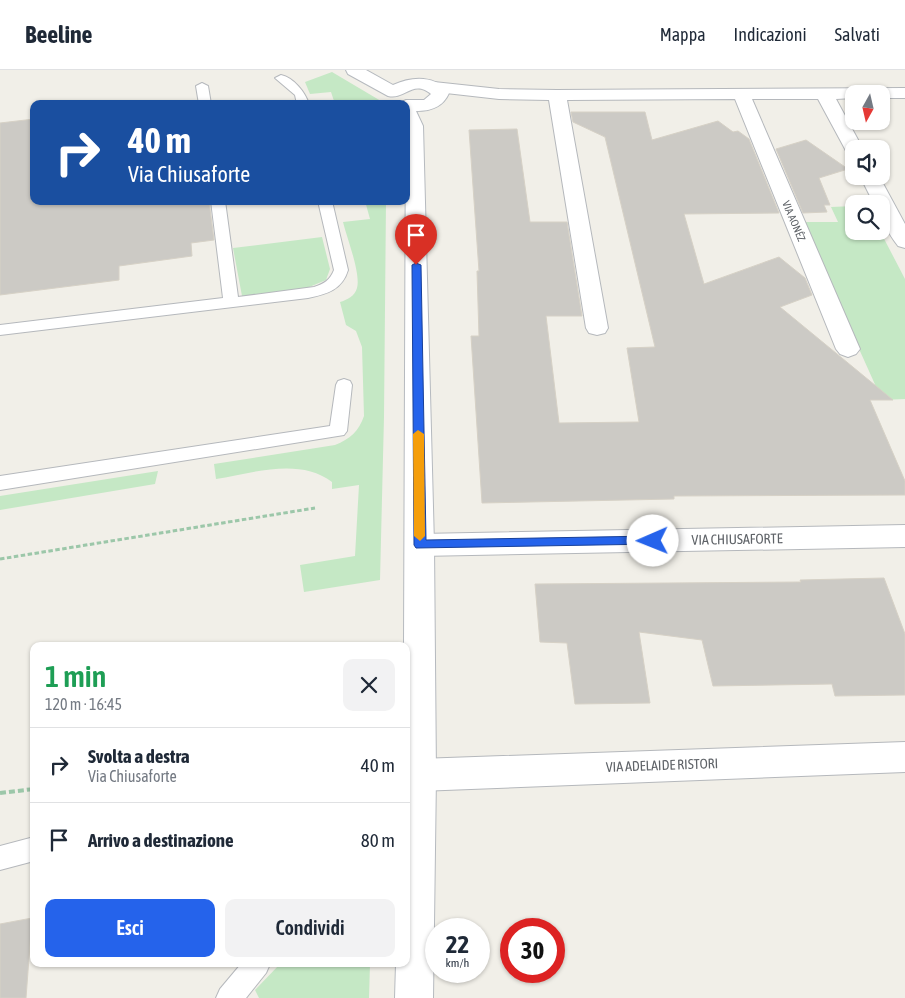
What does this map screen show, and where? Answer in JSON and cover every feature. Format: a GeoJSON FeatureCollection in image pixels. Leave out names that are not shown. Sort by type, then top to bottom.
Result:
{"type":"FeatureCollection","features":[{"type":"Feature","properties":{"kind":"street"},"geometry":{"type":"LineString","coordinates":[[354,70],[395,100]]}},
{"type":"Feature","properties":{"kind":"street"},"geometry":{"type":"LineString","coordinates":[[407,70],[432,93]]}},
{"type":"Feature","properties":{"kind":"street"},"geometry":{"type":"LineString","coordinates":[[405,100],[406,85],[432,93],[557,95],[905,93]]}},
{"type":"Feature","properties":{"kind":"street"},"geometry":{"type":"LineString","coordinates":[[410,108],[424,110],[432,93]]}},
{"type":"Feature","properties":{"kind":"street"},"geometry":{"type":"LineString","coordinates":[[824,93],[849,140]]}},
{"type":"Feature","properties":{"kind":"street","name":"VIA AONÊZ"},"geometry":{"type":"LineString","coordinates":[[741,94],[848,349]]}},
{"type":"Feature","properties":{"kind":"street"},"geometry":{"type":"LineString","coordinates":[[557,95],[597,328]]}},
{"type":"Feature","properties":{"kind":"street"},"geometry":{"type":"LineString","coordinates":[[874,185],[905,242]]}},
{"type":"Feature","properties":{"kind":"street"},"geometry":{"type":"LineString","coordinates":[[408,205],[420,545],[410,832],[414,998]]}},
{"type":"Feature","properties":{"kind":"street","name":"VIA CHIUSAFORTE"},"geometry":{"type":"LineString","coordinates":[[420,545],[905,536]]}},
{"type":"Feature","properties":{"kind":"street","name":"VIA ADELAIDE RISTORI"},"geometry":{"type":"LineString","coordinates":[[414,756],[905,757]]}},
{"type":"Feature","properties":{"kind":"lane"},"geometry":{"type":"LineString","coordinates":[[281,78],[300,94],[302,100]]}},
{"type":"Feature","properties":{"kind":"lane"},"geometry":{"type":"LineString","coordinates":[[202,86],[204,100]]}},
{"type":"Feature","properties":{"kind":"lane"},"geometry":{"type":"LineString","coordinates":[[219,205],[231,301]]}},
{"type":"Feature","properties":{"kind":"lane"},"geometry":{"type":"LineString","coordinates":[[0,330],[308,293],[330,287],[339,278],[341,270],[327,205]]}},
{"type":"Feature","properties":{"kind":"lane"},"geometry":{"type":"LineString","coordinates":[[0,483],[338,431],[344,385]]}},
{"type":"Feature","properties":{"kind":"lane"},"geometry":{"type":"LineString","coordinates":[[0,858],[30,850]]}},
{"type":"Feature","properties":{"kind":"lane"},"geometry":{"type":"LineString","coordinates":[[0,858],[30,856]]}},
{"type":"Feature","properties":{"kind":"lane"},"geometry":{"type":"LineString","coordinates":[[229,998],[255,967]]}},
{"type":"Feature","properties":{"kind":"path"},"geometry":{"type":"LineString","coordinates":[[0,559],[315,508]]}},
{"type":"Feature","properties":{"kind":"path"},"geometry":{"type":"LineString","coordinates":[[0,793],[30,789]]}},
{"type":"Feature","properties":{"kind":"green space"},"geometry":{"type":"Polygon","coordinates":[[[332,72],[379,100],[334,100],[331,92],[310,94],[305,82],[332,72]]]}},
{"type":"Feature","properties":{"kind":"green space"},"geometry":{"type":"Polygon","coordinates":[[[366,205],[386,205],[380,580],[304,592],[300,565],[355,556],[359,485],[332,489],[332,482],[319,474],[291,468],[260,471],[216,479],[214,464],[335,445],[345,440],[357,430],[364,416],[362,347],[356,331],[346,325],[340,302],[353,295],[358,282],[343,222],[370,219],[366,205]]]}},
{"type":"Feature","properties":{"kind":"green space"},"geometry":{"type":"Polygon","coordinates":[[[845,206],[845,240],[885,240],[905,279],[905,399],[882,400],[802,222],[838,222],[831,207],[845,206]]]}},
{"type":"Feature","properties":{"kind":"green space"},"geometry":{"type":"Polygon","coordinates":[[[322,237],[330,269],[326,280],[307,288],[242,296],[233,248],[322,237]]]}},
{"type":"Feature","properties":{"kind":"green space"},"geometry":{"type":"Polygon","coordinates":[[[158,471],[155,484],[0,510],[0,496],[158,471]]]}},
{"type":"Feature","properties":{"kind":"green space"},"geometry":{"type":"Polygon","coordinates":[[[277,967],[370,967],[369,998],[259,998],[255,990],[277,967]]]}},
{"type":"Feature","properties":{"kind":"building"},"geometry":{"type":"Polygon","coordinates":[[[571,112],[645,112],[652,140],[718,121],[733,132],[738,131],[749,139],[779,213],[684,214],[704,284],[779,257],[805,278],[812,295],[780,307],[893,400],[870,400],[905,481],[905,495],[674,496],[674,499],[482,503],[471,336],[479,336],[477,271],[479,271],[469,130],[517,129],[530,222],[567,222],[582,316],[546,316],[559,423],[639,422],[627,348],[655,347],[605,137],[573,122],[571,112]]]}},
{"type":"Feature","properties":{"kind":"building"},"geometry":{"type":"Polygon","coordinates":[[[30,119],[30,205],[210,205],[214,240],[191,243],[192,256],[119,266],[119,280],[0,295],[0,123],[30,119]]]}},
{"type":"Feature","properties":{"kind":"building"},"geometry":{"type":"Polygon","coordinates":[[[806,140],[845,167],[845,170],[819,178],[830,205],[824,205],[827,212],[803,213],[776,149],[806,140]]]}},
{"type":"Feature","properties":{"kind":"building"},"geometry":{"type":"Polygon","coordinates":[[[884,578],[905,634],[905,695],[835,696],[832,684],[713,686],[702,640],[639,632],[650,703],[575,704],[567,643],[540,642],[535,584],[801,582],[800,580],[884,578]]]}},
{"type":"Feature","properties":{"kind":"building"},"geometry":{"type":"Polygon","coordinates":[[[30,918],[26,998],[0,998],[0,924],[30,918]]]}},
{"type":"Feature","properties":{"kind":"slow traffic"},"geometry":{"type":"LineString","coordinates":[[418,434],[420,536]]}},
{"type":"Feature","properties":{"kind":"route"},"geometry":{"type":"LineString","coordinates":[[416,265],[420,545],[653,541]]}}]}
